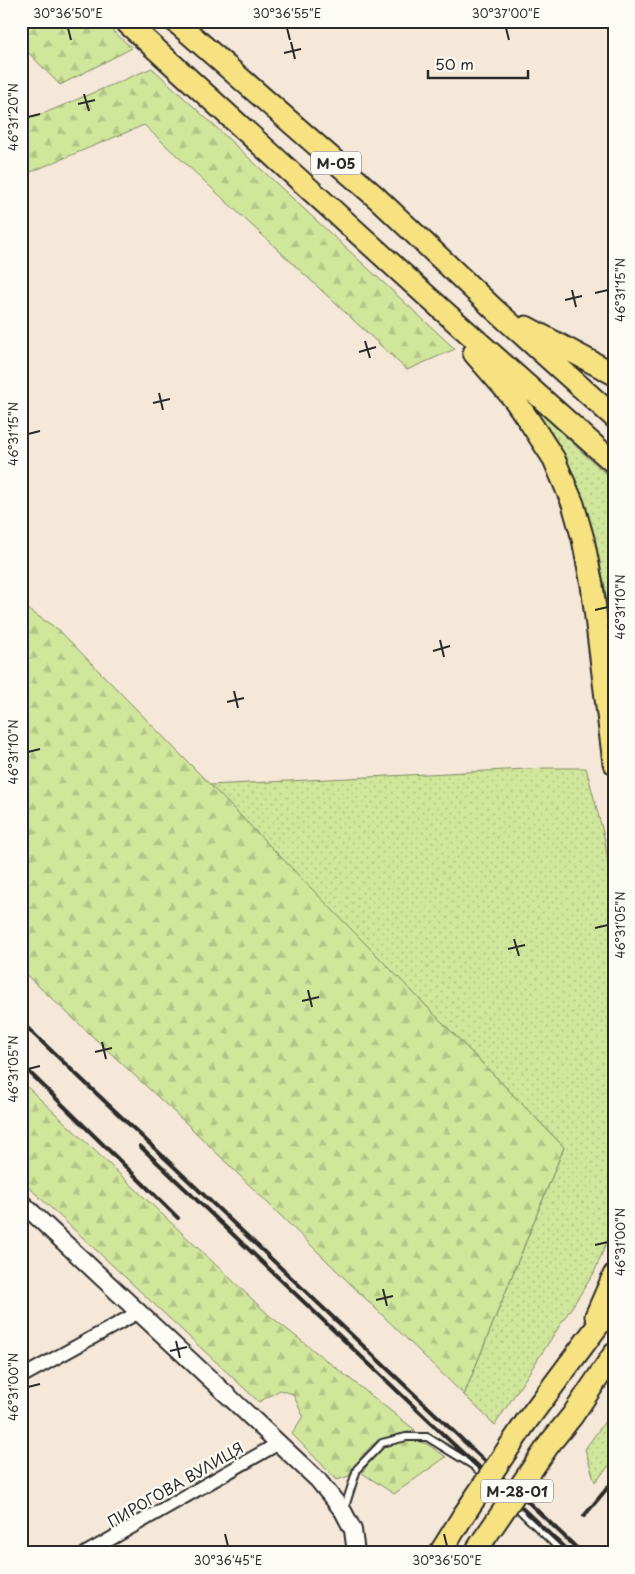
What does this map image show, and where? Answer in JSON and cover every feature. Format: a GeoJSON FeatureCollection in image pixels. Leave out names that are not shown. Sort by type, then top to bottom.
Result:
{"type":"FeatureCollection","features":[{"type":"Feature","properties":{"kind":"highway","name":"М-05"},"geometry":{"type":"LineString","coordinates":[[125,21],[429,298],[614,463]]}},
{"type":"Feature","properties":{"kind":"highway","name":"М-05"},"geometry":{"type":"LineString","coordinates":[[175,21],[377,198],[494,309],[614,418]]}},
{"type":"Feature","properties":{"kind":"highway"},"geometry":{"type":"LineString","coordinates":[[429,298],[514,399],[554,459],[573,504],[583,539],[592,584],[614,763]]}},
{"type":"Feature","properties":{"kind":"highway"},"geometry":{"type":"LineString","coordinates":[[494,309],[614,374]]}},
{"type":"Feature","properties":{"kind":"highway"},"geometry":{"type":"LineString","coordinates":[[582,1349],[614,1275]]}},
{"type":"Feature","properties":{"kind":"highway","name":"М-28-01"},"geometry":{"type":"LineString","coordinates":[[440,1553],[526,1422],[614,1304]]}},
{"type":"Feature","properties":{"kind":"highway","name":"М-28-01"},"geometry":{"type":"LineString","coordinates":[[480,1546],[550,1443],[572,1416],[614,1354]]}},
{"type":"Feature","properties":{"kind":"highway"},"geometry":{"type":"LineString","coordinates":[[572,1416],[614,1377]]}},
{"type":"Feature","properties":{"kind":"street"},"geometry":{"type":"LineString","coordinates":[[21,1202],[318,1480],[343,1511],[363,1553]]}},
{"type":"Feature","properties":{"kind":"street"},"geometry":{"type":"LineString","coordinates":[[21,1377],[139,1312]]}},
{"type":"Feature","properties":{"kind":"street","name":"ПИРОГОВА ВУЛИЦЯ"},"geometry":{"type":"LineString","coordinates":[[86,1553],[280,1443]]}},
{"type":"Feature","properties":{"kind":"street"},"geometry":{"type":"LineString","coordinates":[[353,1530],[356,1553]]}},
{"type":"Feature","properties":{"kind":"lane"},"geometry":{"type":"LineString","coordinates":[[343,1511],[357,1469],[382,1443],[406,1437],[426,1437],[474,1466],[564,1553]]}},
{"type":"Feature","properties":{"kind":"green space"},"geometry":{"type":"Polygon","coordinates":[[[21,21],[102,21],[132,48],[60,85],[21,45],[21,21]]]}},
{"type":"Feature","properties":{"kind":"green space"},"geometry":{"type":"Polygon","coordinates":[[[152,68],[455,349],[407,370],[144,125],[21,176],[21,123],[152,68]]]}},
{"type":"Feature","properties":{"kind":"green space"},"geometry":{"type":"Polygon","coordinates":[[[531,405],[614,481],[614,648],[604,582],[593,536],[531,405]]]}},
{"type":"Feature","properties":{"kind":"green space"},"geometry":{"type":"Polygon","coordinates":[[[21,605],[59,630],[564,1147],[464,1395],[187,1124],[21,970],[21,605]]]}},
{"type":"Feature","properties":{"kind":"green space"},"geometry":{"type":"Polygon","coordinates":[[[546,768],[586,768],[605,840],[614,912],[614,1224],[594,1273],[495,1425],[464,1395],[564,1147],[210,785],[546,768]]]}},
{"type":"Feature","properties":{"kind":"green space"},"geometry":{"type":"Polygon","coordinates":[[[21,1081],[270,1316],[415,1430],[383,1438],[372,1445],[349,1476],[337,1480],[292,1434],[303,1416],[293,1394],[280,1390],[259,1402],[21,1180],[21,1081]]]}},
{"type":"Feature","properties":{"kind":"green space"},"geometry":{"type":"Polygon","coordinates":[[[614,1409],[614,1460],[595,1482],[585,1449],[614,1409]]]}},
{"type":"Feature","properties":{"kind":"green space"},"geometry":{"type":"Polygon","coordinates":[[[413,1440],[427,1444],[446,1457],[394,1494],[362,1473],[382,1448],[394,1443],[413,1440]]]}},
{"type":"Feature","properties":{"kind":"railway"},"geometry":{"type":"LineString","coordinates":[[21,1022],[582,1553]]}},
{"type":"Feature","properties":{"kind":"railway"},"geometry":{"type":"LineString","coordinates":[[21,1064],[178,1218]]}},
{"type":"Feature","properties":{"kind":"railway"},"geometry":{"type":"LineString","coordinates":[[140,1146],[570,1553]]}},
{"type":"Feature","properties":{"kind":"railway"},"geometry":{"type":"LineString","coordinates":[[584,1516],[614,1480]]}}]}
